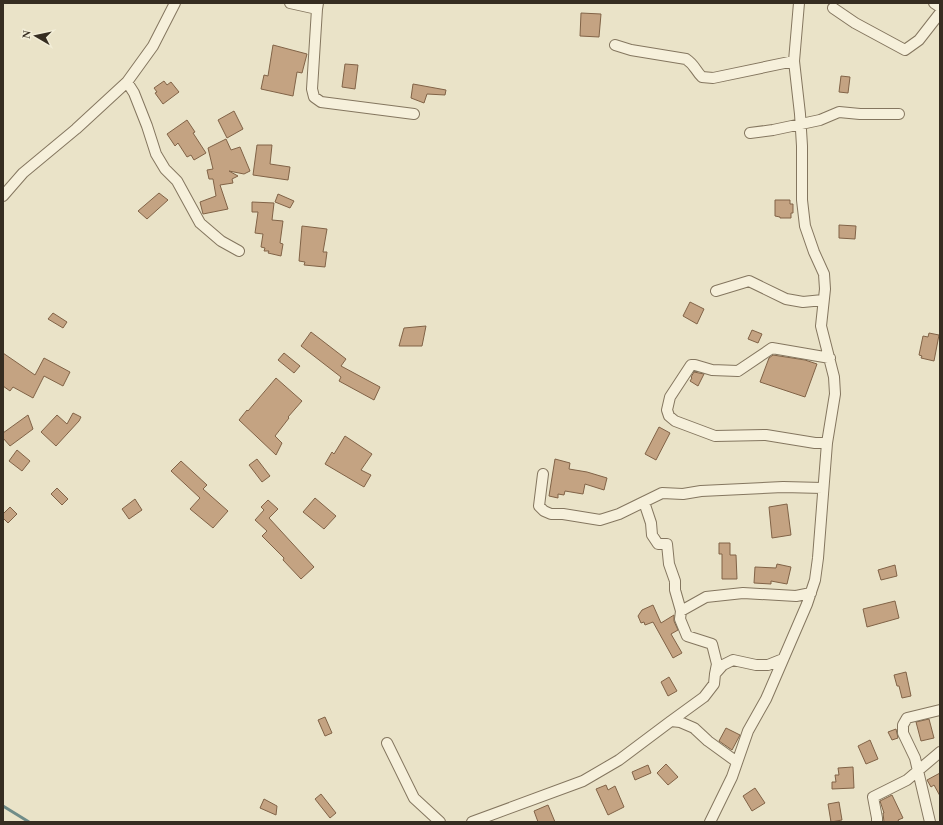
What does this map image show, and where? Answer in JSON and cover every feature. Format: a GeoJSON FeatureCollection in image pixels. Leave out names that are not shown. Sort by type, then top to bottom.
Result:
{"type":"FeatureCollection","features":[{"type":"Feature","properties":{"kind":"street"},"geometry":{"type":"LineString","coordinates":[[3,196],[23,173],[76,129],[127,82],[153,46],[175,3]]}},
{"type":"Feature","properties":{"kind":"street"},"geometry":{"type":"LineString","coordinates":[[296,3],[317,6],[312,89],[314,96],[321,102],[414,114]]}},
{"type":"Feature","properties":{"kind":"street"},"geometry":{"type":"LineString","coordinates":[[710,822],[732,777],[748,731],[766,699],[811,593],[815,580],[818,558],[827,444],[835,394],[834,377],[821,326],[825,290],[824,274],[814,252],[805,226],[802,200],[801,124],[794,61],[799,3]]}},
{"type":"Feature","properties":{"kind":"street"},"geometry":{"type":"LineString","coordinates":[[934,3],[940,7]]}},
{"type":"Feature","properties":{"kind":"street"},"geometry":{"type":"LineString","coordinates":[[833,8],[855,23],[904,50],[919,40],[940,13]]}},
{"type":"Feature","properties":{"kind":"street"},"geometry":{"type":"LineString","coordinates":[[615,45],[631,50],[686,60],[693,64],[697,72],[702,77],[713,78],[794,61]]}},
{"type":"Feature","properties":{"kind":"street"},"geometry":{"type":"LineString","coordinates":[[127,82],[134,92],[156,154],[165,169],[177,181],[200,223],[221,241],[239,251]]}},
{"type":"Feature","properties":{"kind":"street"},"geometry":{"type":"LineString","coordinates":[[750,133],[820,120],[839,112],[860,114],[899,114]]}},
{"type":"Feature","properties":{"kind":"street"},"geometry":{"type":"LineString","coordinates":[[716,291],[749,281],[786,299],[803,302],[823,300]]}},
{"type":"Feature","properties":{"kind":"street"},"geometry":{"type":"LineString","coordinates":[[827,444],[766,435],[715,436],[675,421],[669,416],[667,410],[670,397],[690,365],[696,364],[712,370],[738,371],[772,348],[830,358]]}},
{"type":"Feature","properties":{"kind":"street"},"geometry":{"type":"LineString","coordinates":[[543,474],[540,506],[544,511],[551,514],[563,514],[600,520],[619,514],[662,492],[683,494],[701,491],[783,487],[823,488]]}},
{"type":"Feature","properties":{"kind":"street"},"geometry":{"type":"LineString","coordinates":[[472,822],[583,782],[619,760],[704,697],[714,684],[717,664],[712,644],[687,636],[680,619],[681,611],[675,590],[675,581],[669,564],[667,544],[658,544],[652,535],[651,523],[644,502]]}},
{"type":"Feature","properties":{"kind":"street"},"geometry":{"type":"LineString","coordinates":[[681,611],[706,597],[743,593],[796,596],[811,593]]}},
{"type":"Feature","properties":{"kind":"street"},"geometry":{"type":"LineString","coordinates":[[715,674],[723,665],[733,660],[768,666],[783,659]]}},
{"type":"Feature","properties":{"kind":"street"},"geometry":{"type":"LineString","coordinates":[[930,822],[915,758],[903,734],[903,725],[907,718],[940,710]]}},
{"type":"Feature","properties":{"kind":"street"},"geometry":{"type":"LineString","coordinates":[[671,721],[680,722],[694,728],[708,741],[737,762]]}},
{"type":"Feature","properties":{"kind":"street"},"geometry":{"type":"LineString","coordinates":[[387,743],[414,798],[440,822]]}},
{"type":"Feature","properties":{"kind":"street"},"geometry":{"type":"LineString","coordinates":[[876,822],[877,818],[873,797],[907,780],[940,752]]}},
{"type":"Feature","properties":{"kind":"building"},"geometry":{"type":"Polygon","coordinates":[[[581,13],[601,14],[599,37],[580,36],[581,13]]]}},
{"type":"Feature","properties":{"kind":"building"},"geometry":{"type":"Polygon","coordinates":[[[273,45],[307,54],[302,73],[297,72],[293,96],[261,89],[264,75],[268,76],[273,45]]]}},
{"type":"Feature","properties":{"kind":"building"},"geometry":{"type":"Polygon","coordinates":[[[345,64],[358,65],[355,89],[342,87],[345,64]]]}},
{"type":"Feature","properties":{"kind":"building"},"geometry":{"type":"Polygon","coordinates":[[[841,76],[850,77],[848,93],[839,92],[841,76]]]}},
{"type":"Feature","properties":{"kind":"building"},"geometry":{"type":"Polygon","coordinates":[[[164,81],[167,85],[171,82],[179,92],[163,104],[155,93],[157,92],[154,88],[164,81]]]}},
{"type":"Feature","properties":{"kind":"building"},"geometry":{"type":"Polygon","coordinates":[[[413,84],[446,90],[445,95],[427,94],[424,103],[411,98],[413,84]]]}},
{"type":"Feature","properties":{"kind":"building"},"geometry":{"type":"Polygon","coordinates":[[[234,111],[243,129],[227,138],[218,120],[234,111]]]}},
{"type":"Feature","properties":{"kind":"building"},"geometry":{"type":"Polygon","coordinates":[[[187,120],[195,132],[193,133],[206,153],[194,160],[191,155],[187,157],[178,143],[175,146],[167,134],[187,120]]]}},
{"type":"Feature","properties":{"kind":"building"},"geometry":{"type":"Polygon","coordinates":[[[226,139],[231,150],[240,147],[250,171],[244,174],[229,171],[238,176],[232,179],[233,183],[220,185],[228,209],[203,214],[200,202],[216,196],[213,179],[209,179],[207,170],[213,169],[208,148],[226,139]]]}},
{"type":"Feature","properties":{"kind":"building"},"geometry":{"type":"Polygon","coordinates":[[[257,145],[272,145],[270,164],[290,167],[288,180],[253,175],[257,145]]]}},
{"type":"Feature","properties":{"kind":"building"},"geometry":{"type":"Polygon","coordinates":[[[159,193],[168,200],[147,219],[138,211],[159,193]]]}},
{"type":"Feature","properties":{"kind":"building"},"geometry":{"type":"Polygon","coordinates":[[[278,194],[294,201],[290,208],[275,202],[278,194]]]}},
{"type":"Feature","properties":{"kind":"building"},"geometry":{"type":"Polygon","coordinates":[[[775,200],[790,200],[790,204],[793,204],[793,213],[791,213],[791,218],[780,218],[775,216],[775,200]]]}},
{"type":"Feature","properties":{"kind":"building"},"geometry":{"type":"Polygon","coordinates":[[[252,202],[274,203],[272,220],[283,221],[280,243],[283,244],[281,256],[268,253],[269,251],[264,251],[265,248],[261,247],[263,234],[255,233],[258,212],[252,212],[252,202]]]}},
{"type":"Feature","properties":{"kind":"building"},"geometry":{"type":"Polygon","coordinates":[[[839,225],[856,226],[855,239],[839,238],[839,225]]]}},
{"type":"Feature","properties":{"kind":"building"},"geometry":{"type":"Polygon","coordinates":[[[302,226],[327,229],[323,252],[327,252],[325,267],[304,265],[305,262],[299,261],[302,226]]]}},
{"type":"Feature","properties":{"kind":"building"},"geometry":{"type":"Polygon","coordinates":[[[690,302],[704,309],[697,324],[683,316],[690,302]]]}},
{"type":"Feature","properties":{"kind":"building"},"geometry":{"type":"Polygon","coordinates":[[[53,313],[67,322],[63,328],[48,319],[53,313]]]}},
{"type":"Feature","properties":{"kind":"building"},"geometry":{"type":"Polygon","coordinates":[[[426,326],[422,346],[399,346],[404,328],[426,326]]]}},
{"type":"Feature","properties":{"kind":"building"},"geometry":{"type":"Polygon","coordinates":[[[752,330],[762,334],[758,343],[748,339],[752,330]]]}},
{"type":"Feature","properties":{"kind":"building"},"geometry":{"type":"Polygon","coordinates":[[[311,332],[346,359],[341,366],[380,387],[374,400],[339,381],[341,377],[301,346],[311,332]]]}},
{"type":"Feature","properties":{"kind":"building"},"geometry":{"type":"Polygon","coordinates":[[[929,333],[939,335],[934,361],[921,358],[922,356],[919,355],[923,336],[928,337],[929,333]]]}},
{"type":"Feature","properties":{"kind":"building"},"geometry":{"type":"Polygon","coordinates":[[[3,353],[35,375],[44,358],[70,372],[63,386],[44,376],[33,398],[13,387],[10,391],[3,386],[3,353]]]}},
{"type":"Feature","properties":{"kind":"building"},"geometry":{"type":"Polygon","coordinates":[[[284,353],[300,366],[294,373],[278,360],[284,353]]]}},
{"type":"Feature","properties":{"kind":"building"},"geometry":{"type":"Polygon","coordinates":[[[773,355],[805,360],[817,364],[805,397],[760,382],[769,358],[773,355]]]}},
{"type":"Feature","properties":{"kind":"building"},"geometry":{"type":"Polygon","coordinates":[[[694,372],[704,374],[698,386],[690,381],[694,372]]]}},
{"type":"Feature","properties":{"kind":"building"},"geometry":{"type":"Polygon","coordinates":[[[276,378],[302,401],[288,417],[289,418],[275,436],[282,443],[276,455],[239,420],[276,378]]]}},
{"type":"Feature","properties":{"kind":"building"},"geometry":{"type":"Polygon","coordinates":[[[73,413],[81,417],[79,421],[56,446],[41,432],[57,415],[67,424],[73,413]]]}},
{"type":"Feature","properties":{"kind":"building"},"geometry":{"type":"Polygon","coordinates":[[[28,415],[33,429],[10,446],[3,438],[3,433],[28,415]]]}},
{"type":"Feature","properties":{"kind":"building"},"geometry":{"type":"Polygon","coordinates":[[[659,427],[670,433],[656,460],[645,454],[659,427]]]}},
{"type":"Feature","properties":{"kind":"building"},"geometry":{"type":"Polygon","coordinates":[[[345,436],[372,454],[361,470],[371,475],[364,487],[325,464],[332,452],[334,454],[345,436]]]}},
{"type":"Feature","properties":{"kind":"building"},"geometry":{"type":"Polygon","coordinates":[[[17,450],[30,461],[22,471],[9,461],[17,450]]]}},
{"type":"Feature","properties":{"kind":"building"},"geometry":{"type":"Polygon","coordinates":[[[257,459],[270,476],[262,482],[249,465],[257,459]]]}},
{"type":"Feature","properties":{"kind":"building"},"geometry":{"type":"Polygon","coordinates":[[[555,459],[570,463],[569,469],[587,472],[607,478],[604,490],[585,484],[583,494],[565,491],[564,495],[558,494],[558,498],[549,496],[555,459]]]}},
{"type":"Feature","properties":{"kind":"building"},"geometry":{"type":"Polygon","coordinates":[[[181,461],[207,485],[203,489],[228,511],[213,528],[190,509],[200,498],[171,471],[181,461]]]}},
{"type":"Feature","properties":{"kind":"building"},"geometry":{"type":"Polygon","coordinates":[[[57,488],[68,499],[62,505],[51,494],[57,488]]]}},
{"type":"Feature","properties":{"kind":"building"},"geometry":{"type":"Polygon","coordinates":[[[315,498],[336,516],[324,529],[303,512],[315,498]]]}},
{"type":"Feature","properties":{"kind":"building"},"geometry":{"type":"Polygon","coordinates":[[[135,499],[142,510],[129,519],[122,509],[135,499]]]}},
{"type":"Feature","properties":{"kind":"building"},"geometry":{"type":"Polygon","coordinates":[[[268,500],[278,509],[269,518],[314,567],[301,579],[283,560],[284,558],[262,536],[267,531],[255,520],[264,510],[261,507],[268,500]]]}},
{"type":"Feature","properties":{"kind":"building"},"geometry":{"type":"Polygon","coordinates":[[[787,504],[791,535],[772,538],[769,507],[787,504]]]}},
{"type":"Feature","properties":{"kind":"building"},"geometry":{"type":"Polygon","coordinates":[[[10,507],[17,514],[8,523],[3,518],[3,514],[10,507]]]}},
{"type":"Feature","properties":{"kind":"building"},"geometry":{"type":"Polygon","coordinates":[[[719,543],[730,543],[730,555],[736,555],[737,579],[722,579],[722,554],[719,554],[719,543]]]}},
{"type":"Feature","properties":{"kind":"building"},"geometry":{"type":"Polygon","coordinates":[[[777,564],[791,567],[787,584],[771,581],[771,584],[754,583],[755,567],[776,568],[777,564]]]}},
{"type":"Feature","properties":{"kind":"building"},"geometry":{"type":"Polygon","coordinates":[[[895,565],[897,576],[881,580],[878,570],[895,565]]]}},
{"type":"Feature","properties":{"kind":"building"},"geometry":{"type":"Polygon","coordinates":[[[895,601],[899,618],[867,627],[863,609],[895,601]]]}},
{"type":"Feature","properties":{"kind":"building"},"geometry":{"type":"Polygon","coordinates":[[[653,605],[661,623],[674,615],[674,621],[678,630],[671,634],[682,653],[673,658],[653,622],[645,625],[644,622],[641,623],[638,616],[642,610],[653,605]]]}},
{"type":"Feature","properties":{"kind":"building"},"geometry":{"type":"Polygon","coordinates":[[[906,672],[911,696],[902,698],[894,675],[906,672]]]}},
{"type":"Feature","properties":{"kind":"building"},"geometry":{"type":"Polygon","coordinates":[[[669,677],[677,691],[668,696],[661,682],[669,677]]]}},
{"type":"Feature","properties":{"kind":"building"},"geometry":{"type":"Polygon","coordinates":[[[325,717],[332,733],[325,736],[318,720],[325,717]]]}},
{"type":"Feature","properties":{"kind":"building"},"geometry":{"type":"Polygon","coordinates":[[[929,719],[934,738],[921,741],[916,722],[929,719]]]}},
{"type":"Feature","properties":{"kind":"building"},"geometry":{"type":"Polygon","coordinates":[[[726,728],[740,735],[732,750],[719,741],[726,728]]]}},
{"type":"Feature","properties":{"kind":"building"},"geometry":{"type":"Polygon","coordinates":[[[896,729],[898,738],[892,740],[888,732],[896,729]]]}},
{"type":"Feature","properties":{"kind":"building"},"geometry":{"type":"Polygon","coordinates":[[[870,740],[878,759],[866,764],[858,746],[870,740]]]}},
{"type":"Feature","properties":{"kind":"building"},"geometry":{"type":"Polygon","coordinates":[[[666,764],[678,777],[668,785],[657,773],[666,764]]]}},
{"type":"Feature","properties":{"kind":"building"},"geometry":{"type":"Polygon","coordinates":[[[648,765],[651,773],[635,780],[632,772],[648,765]]]}},
{"type":"Feature","properties":{"kind":"building"},"geometry":{"type":"Polygon","coordinates":[[[853,767],[854,788],[832,789],[832,782],[836,782],[835,775],[839,775],[838,768],[853,767]]]}},
{"type":"Feature","properties":{"kind":"building"},"geometry":{"type":"Polygon","coordinates":[[[940,773],[940,796],[934,785],[931,787],[927,780],[940,773]]]}},
{"type":"Feature","properties":{"kind":"building"},"geometry":{"type":"Polygon","coordinates":[[[606,785],[608,790],[615,786],[624,807],[608,815],[596,789],[606,785]]]}},
{"type":"Feature","properties":{"kind":"building"},"geometry":{"type":"Polygon","coordinates":[[[755,788],[765,803],[752,811],[743,796],[755,788]]]}},
{"type":"Feature","properties":{"kind":"building"},"geometry":{"type":"Polygon","coordinates":[[[321,794],[336,813],[330,818],[315,799],[321,794]]]}},
{"type":"Feature","properties":{"kind":"building"},"geometry":{"type":"Polygon","coordinates":[[[892,795],[903,818],[898,820],[899,822],[884,822],[884,813],[880,801],[892,795]]]}},
{"type":"Feature","properties":{"kind":"building"},"geometry":{"type":"Polygon","coordinates":[[[264,799],[277,806],[276,815],[260,808],[264,799]]]}},
{"type":"Feature","properties":{"kind":"building"},"geometry":{"type":"Polygon","coordinates":[[[839,802],[842,820],[831,822],[828,804],[839,802]]]}},
{"type":"Feature","properties":{"kind":"building"},"geometry":{"type":"Polygon","coordinates":[[[548,805],[555,822],[538,822],[534,811],[548,805]]]}},
{"type":"Feature","properties":{"kind":"waterway"},"geometry":{"type":"LineString","coordinates":[[3,806],[29,822]]}}]}
